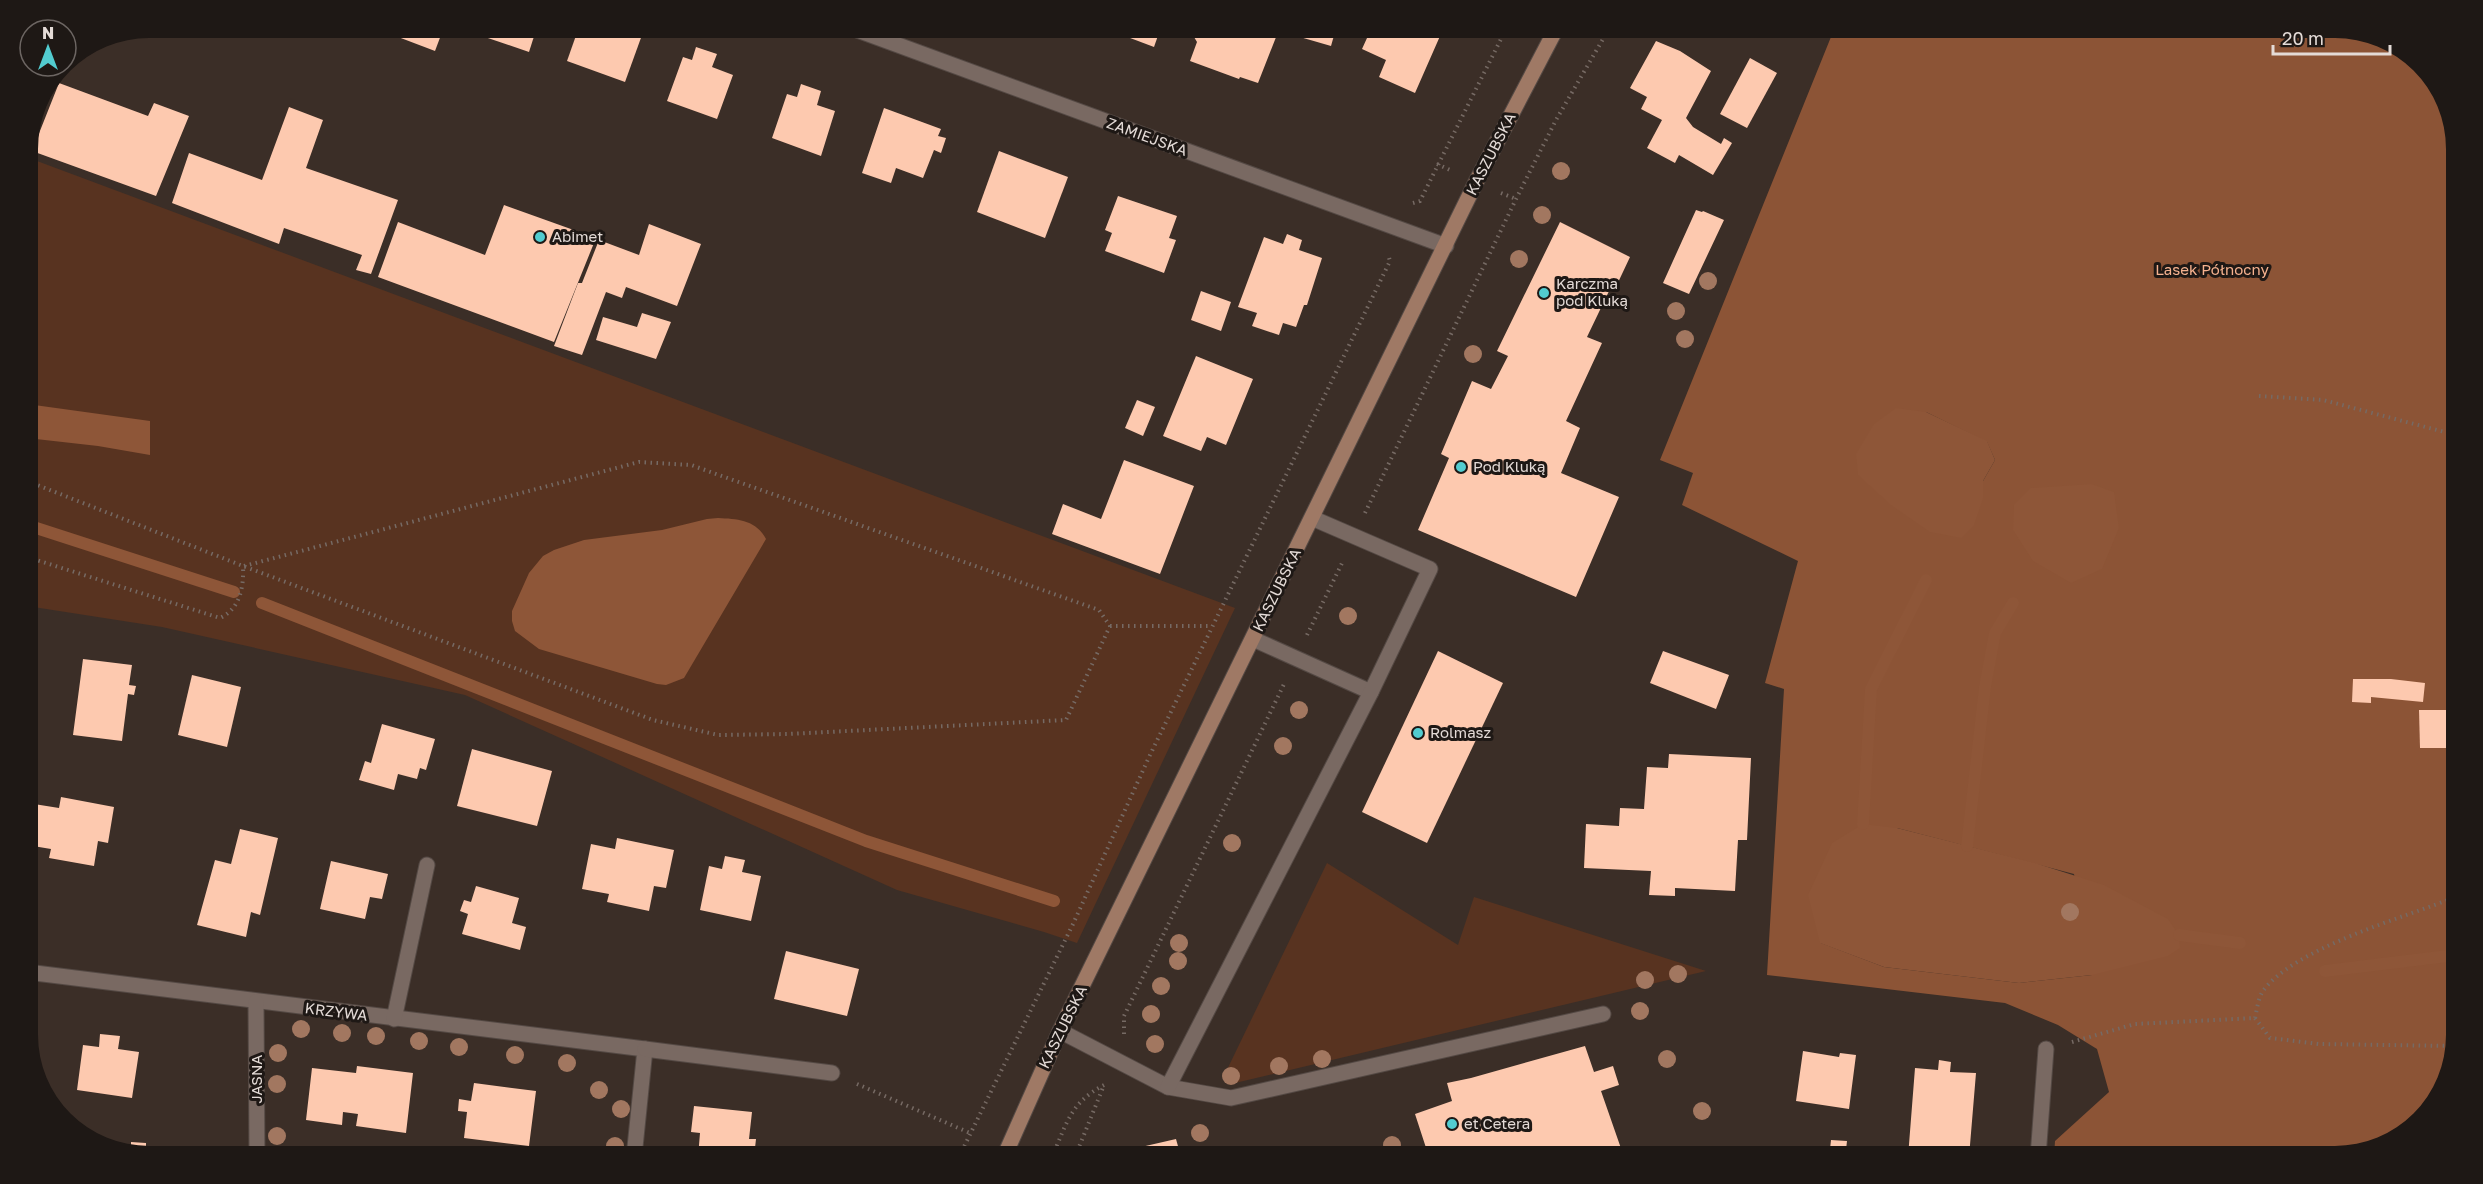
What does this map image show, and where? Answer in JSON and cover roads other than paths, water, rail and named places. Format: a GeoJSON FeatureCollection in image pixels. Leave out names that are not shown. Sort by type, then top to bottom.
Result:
{"type":"FeatureCollection","features":[{"type":"Feature","properties":{"kind":"main road","name":"KASZUBSKA"},"geometry":{"type":"LineString","coordinates":[[1008,1147],[1060,1031],[1446,246],[1551,38]]}},
{"type":"Feature","properties":{"kind":"street","name":"ZAMIEJSKA"},"geometry":{"type":"LineString","coordinates":[[879,38],[1446,246]]}},
{"type":"Feature","properties":{"kind":"street"},"geometry":{"type":"LineString","coordinates":[[1168,1087],[1371,692],[1430,570],[1312,518]]}},
{"type":"Feature","properties":{"kind":"street"},"geometry":{"type":"LineString","coordinates":[[1253,639],[1371,692]]}},
{"type":"Feature","properties":{"kind":"street"},"geometry":{"type":"LineString","coordinates":[[394,1019],[427,865]]}},
{"type":"Feature","properties":{"kind":"street","name":"KRZYWA"},"geometry":{"type":"LineString","coordinates":[[38,973],[832,1073]]}},
{"type":"Feature","properties":{"kind":"street","name":"JASNA"},"geometry":{"type":"LineString","coordinates":[[256,1002],[257,1147]]}},
{"type":"Feature","properties":{"kind":"street"},"geometry":{"type":"LineString","coordinates":[[1060,1031],[1168,1087],[1231,1098],[1603,1014]]}},
{"type":"Feature","properties":{"kind":"street"},"geometry":{"type":"LineString","coordinates":[[635,1147],[645,1049]]}},
{"type":"Feature","properties":{"kind":"street"},"geometry":{"type":"LineString","coordinates":[[2039,1147],[2046,1049]]}},
{"type":"Feature","properties":{"kind":"waterway"},"geometry":{"type":"LineString","coordinates":[[38,529],[234,592]]}},
{"type":"Feature","properties":{"kind":"waterway"},"geometry":{"type":"LineString","coordinates":[[1863,824],[1871,689],[1926,580]]}},
{"type":"Feature","properties":{"kind":"waterway"},"geometry":{"type":"LineString","coordinates":[[262,603],[866,841],[1054,901]]}},
{"type":"Feature","properties":{"kind":"waterway"},"geometry":{"type":"LineString","coordinates":[[1967,846],[1985,687],[1995,633],[2013,603]]}},
{"type":"Feature","properties":{"kind":"waterway"},"geometry":{"type":"LineString","coordinates":[[2179,935],[2240,943]]}},
{"type":"Feature","properties":{"kind":"waterway"},"geometry":{"type":"LineString","coordinates":[[2325,971],[2446,956]]}},
{"type":"Feature","properties":{"kind":"place","name":"Abimet"},"geometry":{"type":"Point","coordinates":[540,237]}},
{"type":"Feature","properties":{"kind":"place","name":"Karczma pod Kluką"},"geometry":{"type":"Point","coordinates":[1544,293]}},
{"type":"Feature","properties":{"kind":"place","name":"Pod Kluką"},"geometry":{"type":"Point","coordinates":[1461,467]}},
{"type":"Feature","properties":{"kind":"place","name":"Rolmasz"},"geometry":{"type":"Point","coordinates":[1418,733]}},
{"type":"Feature","properties":{"kind":"place","name":"et Cetera"},"geometry":{"type":"Point","coordinates":[1452,1124]}},
{"type":"Feature","properties":{"kind":"park label","name":"Lasek Północny"},"geometry":{"type":"Point","coordinates":[2212,270]}}]}
